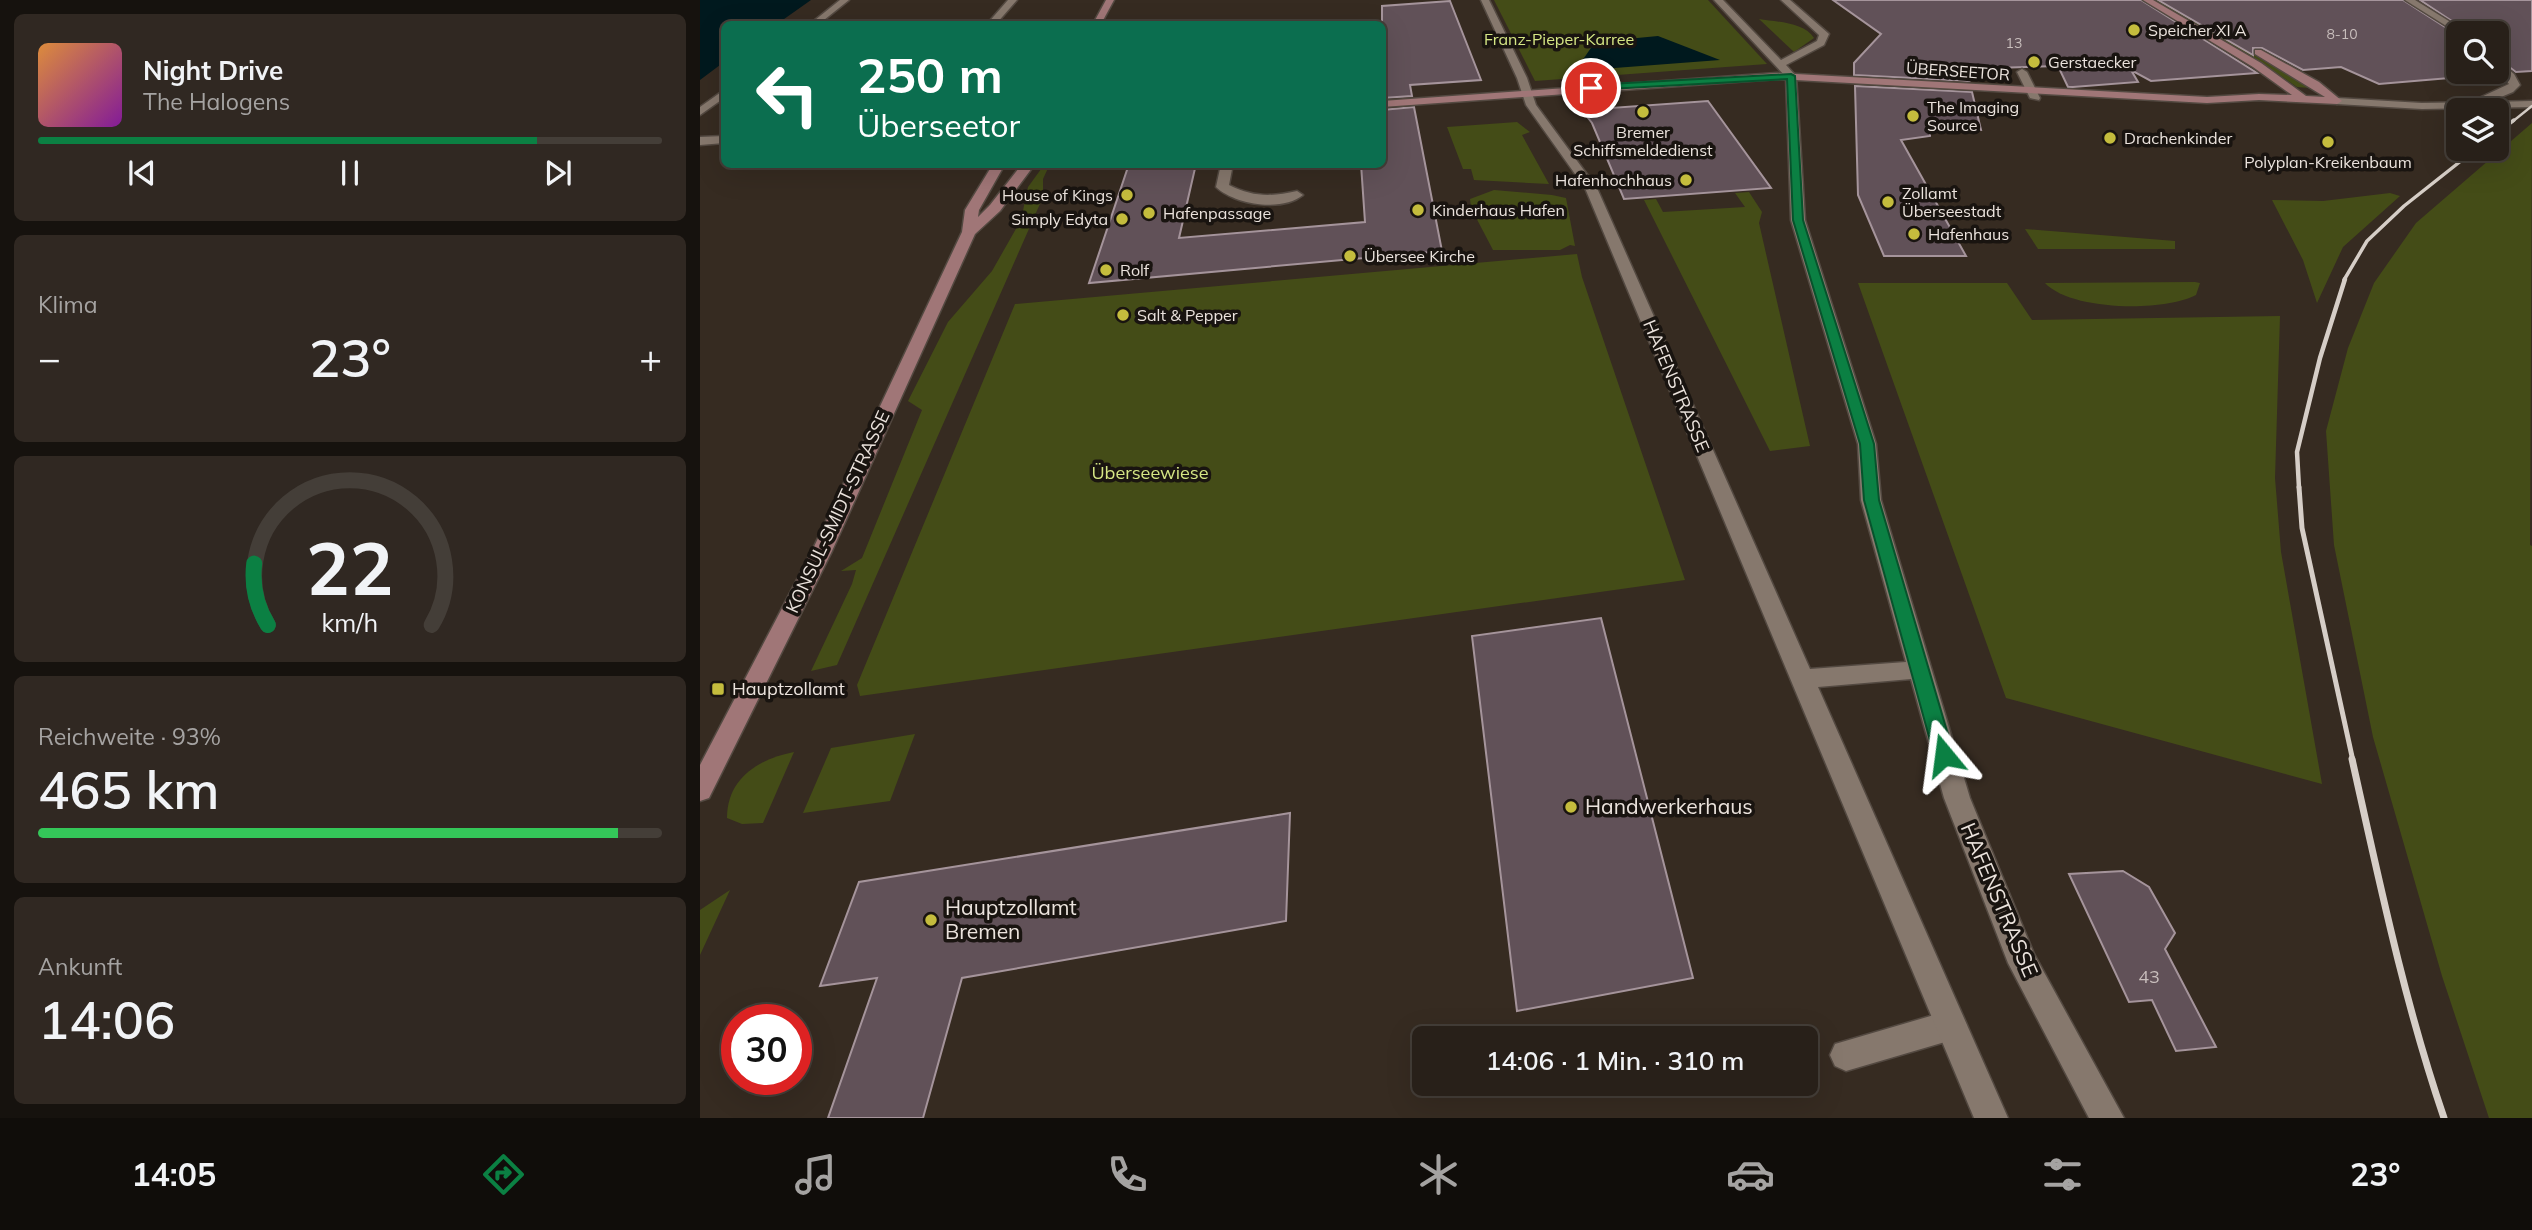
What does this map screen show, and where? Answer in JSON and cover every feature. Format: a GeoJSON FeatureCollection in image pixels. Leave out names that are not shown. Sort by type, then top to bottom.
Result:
{"type":"FeatureCollection","features":[{"type":"Feature","properties":{"kind":"street"},"geometry":{"type":"LineString","coordinates":[[818,21],[845,0]]}},
{"type":"Feature","properties":{"kind":"street"},"geometry":{"type":"LineString","coordinates":[[994,21],[1013,0]]}},
{"type":"Feature","properties":{"kind":"street"},"geometry":{"type":"LineString","coordinates":[[1099,21],[1110,0]]}},
{"type":"Feature","properties":{"kind":"street","name":"HAFENSTRASSE"},"geometry":{"type":"LineString","coordinates":[[1485,0],[1529,99],[1591,188],[1992,1118]]}},
{"type":"Feature","properties":{"kind":"street"},"geometry":{"type":"LineString","coordinates":[[1718,0],[1779,65],[1790,82]]}},
{"type":"Feature","properties":{"kind":"street"},"geometry":{"type":"LineString","coordinates":[[1779,65],[1821,43],[1824,37],[1824,34],[1785,0]]}},
{"type":"Feature","properties":{"kind":"street"},"geometry":{"type":"LineString","coordinates":[[2147,0],[2257,65],[2304,99],[2335,105]]}},
{"type":"Feature","properties":{"kind":"street"},"geometry":{"type":"LineString","coordinates":[[2409,0],[2446,23]]}},
{"type":"Feature","properties":{"kind":"street"},"geometry":{"type":"LineString","coordinates":[[2224,32],[2315,85],[2335,105]]}},
{"type":"Feature","properties":{"kind":"street"},"geometry":{"type":"LineString","coordinates":[[2022,72],[2033,94]]}},
{"type":"Feature","properties":{"kind":"street"},"geometry":{"type":"LineString","coordinates":[[2489,98],[2515,85],[2509,75]]}},
{"type":"Feature","properties":{"kind":"street","name":"HAFENSTRASSE"},"geometry":{"type":"LineString","coordinates":[[1790,82],[1798,220],[1867,444],[1871,500],[1957,798],[2024,963],[2107,1118]]}},
{"type":"Feature","properties":{"kind":"street","name":"ÜBERSEETOR"},"geometry":{"type":"LineString","coordinates":[[1386,104],[1529,99],[1790,82],[2207,100],[2259,97],[2304,99]]}},
{"type":"Feature","properties":{"kind":"street","name":"ÜBERSEETOR"},"geometry":{"type":"LineString","coordinates":[[2033,94],[2260,110],[2335,105],[2389,113],[2446,109]]}},
{"type":"Feature","properties":{"kind":"street"},"geometry":{"type":"LineString","coordinates":[[700,112],[721,95]]}},
{"type":"Feature","properties":{"kind":"street","name":"ÜBERSEETOR"},"geometry":{"type":"LineString","coordinates":[[1386,116],[1529,99]]}},
{"type":"Feature","properties":{"kind":"street","name":"ÜBERSEETOR"},"geometry":{"type":"LineString","coordinates":[[2509,106],[2532,105]]}},
{"type":"Feature","properties":{"kind":"street","name":"ÜBERSEETOR"},"geometry":{"type":"LineString","coordinates":[[2509,107],[2532,105]]}},
{"type":"Feature","properties":{"kind":"street"},"geometry":{"type":"LineString","coordinates":[[700,141],[721,140]]}},
{"type":"Feature","properties":{"kind":"street","name":"KONSUL-SMIDT-STRASSE"},"geometry":{"type":"LineString","coordinates":[[700,790],[822,551],[969,232],[972,210],[997,168]]}},
{"type":"Feature","properties":{"kind":"street","name":"KONSUL-SMIDT-STRASSE"},"geometry":{"type":"LineString","coordinates":[[969,232],[995,208],[1026,168]]}},
{"type":"Feature","properties":{"kind":"street"},"geometry":{"type":"LineString","coordinates":[[1226,168],[1223,187],[1244,197],[1266,202],[1297,195]]}},
{"type":"Feature","properties":{"kind":"street"},"geometry":{"type":"LineString","coordinates":[[1802,679],[1919,670]]}},
{"type":"Feature","properties":{"kind":"street"},"geometry":{"type":"LineString","coordinates":[[1846,1055],[1951,1026]]}},
{"type":"Feature","properties":{"kind":"green space","name":"Franz-Pieper-Karree"},"geometry":{"type":"Polygon","coordinates":[[[1494,0],[1708,0],[1767,64],[1535,81],[1494,0]]]}},
{"type":"Feature","properties":{"kind":"green space"},"geometry":{"type":"Polygon","coordinates":[[[2152,0],[2161,0],[2310,88],[2297,87],[2255,58],[2152,0]]]}},
{"type":"Feature","properties":{"kind":"green space"},"geometry":{"type":"Polygon","coordinates":[[[1759,19],[1797,26],[1814,38],[1794,52],[1759,19]]]}},
{"type":"Feature","properties":{"kind":"green space"},"geometry":{"type":"Polygon","coordinates":[[[1517,122],[1530,132],[1522,135],[1549,184],[1474,180],[1471,169],[1463,169],[1447,127],[1517,122]]]}},
{"type":"Feature","properties":{"kind":"green space"},"geometry":{"type":"Polygon","coordinates":[[[2532,123],[2532,1118],[2489,1118],[2442,976],[2373,737],[2334,545],[2326,431],[2348,348],[2374,283],[2416,223],[2488,161],[2509,161],[2509,143],[2532,123]]]}},
{"type":"Feature","properties":{"kind":"green space"},"geometry":{"type":"Polygon","coordinates":[[[1042,168],[1048,168],[1043,179],[1043,197],[837,665],[811,671],[856,570],[841,571],[862,558],[922,410],[908,401],[948,322],[992,271],[1021,220],[1028,187],[1042,168]]]}},
{"type":"Feature","properties":{"kind":"green space"},"geometry":{"type":"Polygon","coordinates":[[[1494,190],[1566,198],[1575,246],[1570,245],[1560,250],[1493,250],[1471,208],[1470,199],[1494,190]]]}},
{"type":"Feature","properties":{"kind":"green space"},"geometry":{"type":"Polygon","coordinates":[[[1749,192],[1762,212],[1759,223],[1810,446],[1770,451],[1644,200],[1656,199],[1663,212],[1745,207],[1735,193],[1749,192]]]}},
{"type":"Feature","properties":{"kind":"green space"},"geometry":{"type":"Polygon","coordinates":[[[2390,193],[2400,196],[2343,247],[2317,303],[2303,260],[2272,200],[2323,201],[2390,193]]]}},
{"type":"Feature","properties":{"kind":"green space"},"geometry":{"type":"Polygon","coordinates":[[[2025,229],[2175,241],[2175,249],[2038,249],[2025,229]]]}},
{"type":"Feature","properties":{"kind":"green space","name":"Überseewiese"},"geometry":{"type":"Polygon","coordinates":[[[1577,254],[1582,277],[1685,580],[860,696],[857,685],[1015,304],[1577,254]]]}},
{"type":"Feature","properties":{"kind":"green space"},"geometry":{"type":"Polygon","coordinates":[[[1858,283],[2007,283],[2032,320],[2280,316],[2275,478],[2281,552],[2322,784],[2006,698],[1858,283]]]}},
{"type":"Feature","properties":{"kind":"green space"},"geometry":{"type":"Polygon","coordinates":[[[2045,283],[2200,283],[2196,295],[2181,301],[2141,306],[2096,304],[2075,299],[2045,283]]]}},
{"type":"Feature","properties":{"kind":"green space"},"geometry":{"type":"Polygon","coordinates":[[[915,734],[890,801],[803,813],[831,748],[915,734]]]}},
{"type":"Feature","properties":{"kind":"green space"},"geometry":{"type":"Polygon","coordinates":[[[794,752],[763,823],[742,824],[727,818],[728,804],[733,792],[747,773],[757,765],[794,752]]]}},
{"type":"Feature","properties":{"kind":"green space"},"geometry":{"type":"Polygon","coordinates":[[[730,890],[700,955],[700,910],[730,890]]]}},
{"type":"Feature","properties":{"kind":"water"},"geometry":{"type":"Polygon","coordinates":[[[700,0],[811,0],[781,21],[721,21],[721,64],[700,80],[700,0]]]}},
{"type":"Feature","properties":{"kind":"water"},"geometry":{"type":"Polygon","coordinates":[[[1658,36],[1720,60],[1575,71],[1595,42],[1658,36]]]}},
{"type":"Feature","properties":{"kind":"building"},"geometry":{"type":"Polygon","coordinates":[[[1833,0],[2141,0],[2257,73],[2151,81],[2131,70],[2138,82],[2073,87],[2068,87],[2058,66],[1962,69],[1969,81],[1854,75],[1854,63],[1881,34],[1833,0]]]}},
{"type":"Feature","properties":{"kind":"building"},"geometry":{"type":"Polygon","coordinates":[[[2158,0],[2403,0],[2446,28],[2446,78],[2379,84],[2341,67],[2303,70],[2262,48],[2253,48],[2253,55],[2158,0]]]}},
{"type":"Feature","properties":{"kind":"building"},"geometry":{"type":"Polygon","coordinates":[[[2420,0],[2532,0],[2532,71],[2516,72],[2509,67],[2509,21],[2452,21],[2420,0]]]}},
{"type":"Feature","properties":{"kind":"building"},"geometry":{"type":"Polygon","coordinates":[[[1450,1],[1481,80],[1410,85],[1412,96],[1386,98],[1386,21],[1382,21],[1382,6],[1450,1]]]}},
{"type":"Feature","properties":{"kind":"building"},"geometry":{"type":"Polygon","coordinates":[[[1855,86],[1972,92],[1981,130],[1930,126],[1930,136],[1901,140],[1966,256],[1884,256],[1858,195],[1855,86]]]}},
{"type":"Feature","properties":{"kind":"building"},"geometry":{"type":"Polygon","coordinates":[[[1708,101],[1771,188],[1624,199],[1592,123],[1582,110],[1708,101]]]}},
{"type":"Feature","properties":{"kind":"building","name":"Hafenpassage"},"geometry":{"type":"Polygon","coordinates":[[[1414,107],[1442,251],[1089,283],[1128,168],[1195,168],[1179,238],[1365,222],[1361,168],[1386,168],[1386,110],[1414,107]]]}},
{"type":"Feature","properties":{"kind":"building","name":"Handwerkerhaus"},"geometry":{"type":"Polygon","coordinates":[[[1601,618],[1693,978],[1517,1011],[1472,636],[1601,618]]]}},
{"type":"Feature","properties":{"kind":"building"},"geometry":{"type":"Polygon","coordinates":[[[1290,813],[1286,921],[962,978],[923,1118],[828,1118],[877,978],[820,986],[859,882],[1290,813]]]}},
{"type":"Feature","properties":{"kind":"building"},"geometry":{"type":"Polygon","coordinates":[[[2123,871],[2149,887],[2175,933],[2165,949],[2216,1047],[2176,1051],[2152,1000],[2129,1002],[2069,874],[2123,871]]]}},
{"type":"Feature","properties":{"kind":"railway"},"geometry":{"type":"LineString","coordinates":[[2512,122],[2532,106]]}},
{"type":"Feature","properties":{"kind":"railway"},"geometry":{"type":"LineString","coordinates":[[2509,124],[2514,120]]}},
{"type":"Feature","properties":{"kind":"railway"},"geometry":{"type":"LineString","coordinates":[[2344,280],[2367,241],[2404,206],[2461,161]]}},
{"type":"Feature","properties":{"kind":"railway"},"geometry":{"type":"LineString","coordinates":[[2299,488],[2297,452],[2320,358],[2345,279]]}},
{"type":"Feature","properties":{"kind":"railway"},"geometry":{"type":"LineString","coordinates":[[2299,487],[2302,528],[2353,761]]}},
{"type":"Feature","properties":{"kind":"railway"},"geometry":{"type":"LineString","coordinates":[[2352,759],[2404,985],[2444,1118]]}},
{"type":"Feature","properties":{"kind":"place","name":"Speicher XI A"},"geometry":{"type":"Point","coordinates":[2134,30]}},
{"type":"Feature","properties":{"kind":"place","name":"Gerstaecker"},"geometry":{"type":"Point","coordinates":[2034,62]}},
{"type":"Feature","properties":{"kind":"place","name":"Bremer Schiffsmeldedienst"},"geometry":{"type":"Point","coordinates":[1643,112]}},
{"type":"Feature","properties":{"kind":"place","name":"The Imaging Source"},"geometry":{"type":"Point","coordinates":[1913,116]}},
{"type":"Feature","properties":{"kind":"place","name":"Drachenkinder"},"geometry":{"type":"Point","coordinates":[2110,138]}},
{"type":"Feature","properties":{"kind":"place","name":"Polyplan-Kreikenbaum"},"geometry":{"type":"Point","coordinates":[2328,142]}},
{"type":"Feature","properties":{"kind":"place","name":"Hafenhochhaus"},"geometry":{"type":"Point","coordinates":[1686,180]}},
{"type":"Feature","properties":{"kind":"place","name":"House of Kings"},"geometry":{"type":"Point","coordinates":[1127,195]}},
{"type":"Feature","properties":{"kind":"place","name":"Zollamt Überseestadt"},"geometry":{"type":"Point","coordinates":[1888,202]}},
{"type":"Feature","properties":{"kind":"place","name":"Kinderhaus Hafen"},"geometry":{"type":"Point","coordinates":[1418,210]}},
{"type":"Feature","properties":{"kind":"place","name":"Hafenpassage"},"geometry":{"type":"Point","coordinates":[1149,213]}},
{"type":"Feature","properties":{"kind":"place","name":"Simply Edyta"},"geometry":{"type":"Point","coordinates":[1122,219]}},
{"type":"Feature","properties":{"kind":"place","name":"Hafenhaus"},"geometry":{"type":"Point","coordinates":[1914,234]}},
{"type":"Feature","properties":{"kind":"place","name":"Übersee Kirche"},"geometry":{"type":"Point","coordinates":[1350,256]}},
{"type":"Feature","properties":{"kind":"place","name":"Rolf"},"geometry":{"type":"Point","coordinates":[1106,270]}},
{"type":"Feature","properties":{"kind":"place","name":"Salt & Pepper"},"geometry":{"type":"Point","coordinates":[1123,315]}},
{"type":"Feature","properties":{"kind":"place","name":"Hauptzollamt"},"geometry":{"type":"Point","coordinates":[718,689]}},
{"type":"Feature","properties":{"kind":"place","name":"Handwerkerhaus"},"geometry":{"type":"Point","coordinates":[1571,807]}},
{"type":"Feature","properties":{"kind":"place","name":"Hauptzollamt Bremen"},"geometry":{"type":"Point","coordinates":[931,920]}},
{"type":"Feature","properties":{"kind":"route"},"geometry":{"type":"LineString","coordinates":[[1591,88],[1791,76],[1789,88],[1798,220],[1867,444],[1871,500],[1944,755]]}}]}
